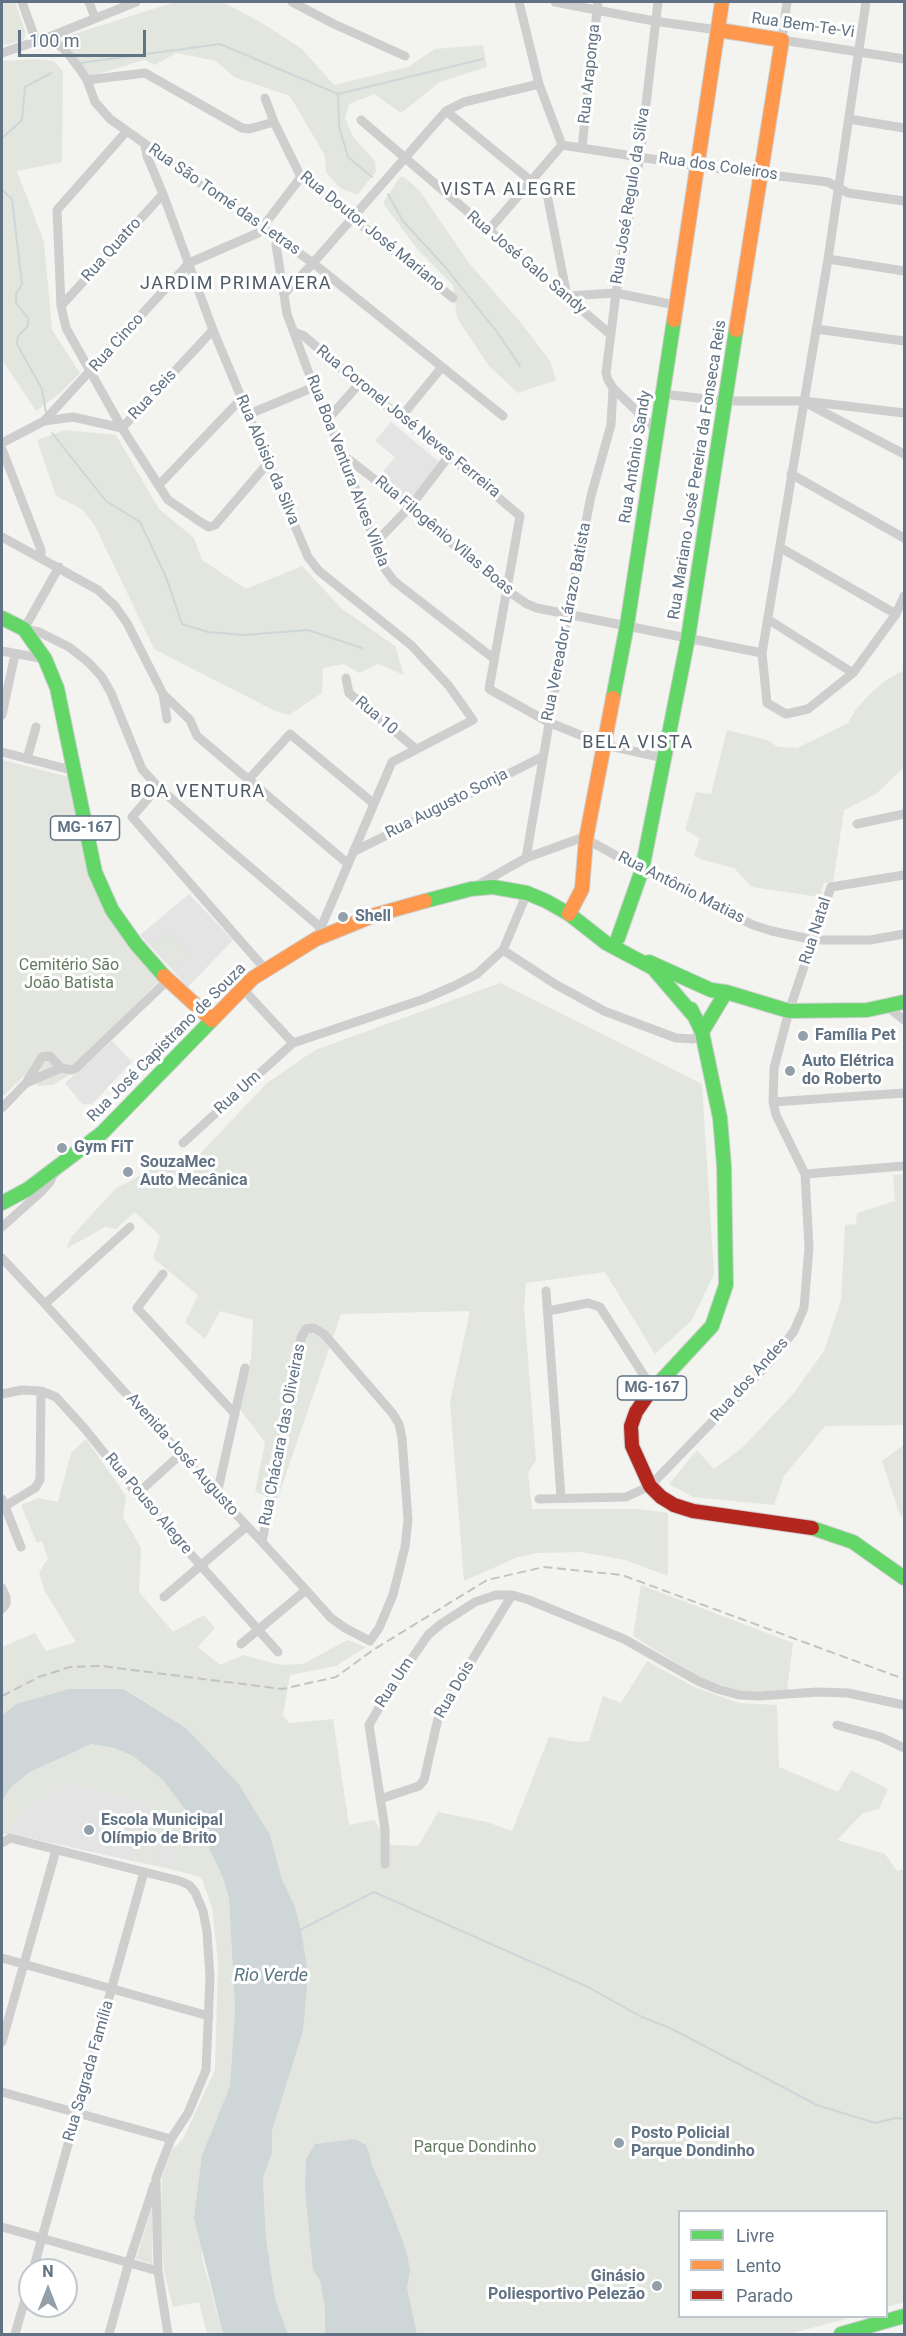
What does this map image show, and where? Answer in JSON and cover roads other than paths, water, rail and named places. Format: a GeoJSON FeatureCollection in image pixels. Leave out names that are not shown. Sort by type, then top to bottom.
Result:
{"type":"FeatureCollection","features":[{"type":"Feature","properties":{"kind":"main road","name":"Rua Antônio Sandy"},"geometry":{"type":"LineString","coordinates":[[573,917],[582,889],[586,839],[627,625],[722,2]]}},
{"type":"Feature","properties":{"kind":"main road","name":"Rua Bem-Te-Vi"},"geometry":{"type":"LineString","coordinates":[[718,30],[782,40]]}},
{"type":"Feature","properties":{"kind":"main road","name":"Rua Mariano José Pereira da Fonseca Reis"},"geometry":{"type":"LineString","coordinates":[[612,940],[642,870],[688,638],[782,40]]}},
{"type":"Feature","properties":{"kind":"main road","name":"MG-167"},"geometry":{"type":"LineString","coordinates":[[2,618],[24,629],[45,659],[57,688],[89,851],[103,892],[121,925],[168,980],[212,1020]]}},
{"type":"Feature","properties":{"kind":"main road","name":"Rua José Capistrano de Souza"},"geometry":{"type":"LineString","coordinates":[[2,1203],[39,1187],[55,1170],[102,1133],[242,987],[265,969],[318,933],[375,915],[471,889],[493,887],[527,893],[573,917],[583,927],[714,984],[726,993]]}},
{"type":"Feature","properties":{"kind":"main road","name":"Rua José Capistrano de Souza"},"geometry":{"type":"LineString","coordinates":[[612,940],[625,951],[711,990],[789,1011],[867,1010],[904,1002]]}},
{"type":"Feature","properties":{"kind":"main road","name":"MG-167"},"geometry":{"type":"LineString","coordinates":[[625,951],[654,968],[695,1017]]}},
{"type":"Feature","properties":{"kind":"main road","name":"MG-167"},"geometry":{"type":"LineString","coordinates":[[654,957],[684,994],[702,1032],[720,1118],[724,1166],[726,1285],[712,1326],[652,1388],[636,1412],[631,1426],[632,1446],[650,1486],[674,1505],[693,1511],[796,1524],[840,1535],[904,1578]]}},
{"type":"Feature","properties":{"kind":"main road"},"geometry":{"type":"LineString","coordinates":[[702,1032],[726,993]]}},
{"type":"Feature","properties":{"kind":"main road"},"geometry":{"type":"LineString","coordinates":[[842,2334],[904,2316]]}},
{"type":"Feature","properties":{"kind":"street"},"geometry":{"type":"LineString","coordinates":[[22,2],[36,41]]}},
{"type":"Feature","properties":{"kind":"street"},"geometry":{"type":"LineString","coordinates":[[89,2],[95,18]]}},
{"type":"Feature","properties":{"kind":"street"},"geometry":{"type":"LineString","coordinates":[[2,52],[49,37],[136,2]]}},
{"type":"Feature","properties":{"kind":"street"},"geometry":{"type":"LineString","coordinates":[[292,2],[405,56]]}},
{"type":"Feature","properties":{"kind":"street"},"geometry":{"type":"LineString","coordinates":[[488,231],[562,145],[539,84],[519,2]]}},
{"type":"Feature","properties":{"kind":"street","name":"Rua Bem-Te-Vi"},"geometry":{"type":"LineString","coordinates":[[555,2],[598,6],[654,21],[718,30]]}},
{"type":"Feature","properties":{"kind":"street","name":"Rua José Regulo da Silva"},"geometry":{"type":"LineString","coordinates":[[613,388],[606,373],[616,293],[640,156],[658,2]]}},
{"type":"Feature","properties":{"kind":"street","name":"Rua Mariano José Pereira da Fonseca Reis"},"geometry":{"type":"LineString","coordinates":[[782,40],[787,2]]}},
{"type":"Feature","properties":{"kind":"street"},"geometry":{"type":"LineString","coordinates":[[866,2],[828,259],[762,653],[767,703],[786,714],[808,709],[853,673],[896,614],[904,596]]}},
{"type":"Feature","properties":{"kind":"street","name":"Rua Araponga"},"geometry":{"type":"LineString","coordinates":[[582,147],[598,6]]}},
{"type":"Feature","properties":{"kind":"street","name":"Rua São Tomé das Letras"},"geometry":{"type":"LineString","coordinates":[[49,37],[66,51],[87,80],[94,102],[101,111],[126,132],[313,263],[503,416]]}},
{"type":"Feature","properties":{"kind":"street","name":"Rua Bem-Te-Vi"},"geometry":{"type":"LineString","coordinates":[[782,40],[904,58]]}},
{"type":"Feature","properties":{"kind":"street"},"geometry":{"type":"LineString","coordinates":[[87,80],[145,73],[242,128],[249,129],[274,122]]}},
{"type":"Feature","properties":{"kind":"street"},"geometry":{"type":"LineString","coordinates":[[284,294],[446,111],[464,102],[539,84]]}},
{"type":"Feature","properties":{"kind":"street","name":"Rua Doutor José Mariano"},"geometry":{"type":"LineString","coordinates":[[265,98],[301,177],[453,298]]}},
{"type":"Feature","properties":{"kind":"street"},"geometry":{"type":"LineString","coordinates":[[446,111],[547,194],[567,296],[616,293],[675,305]]}},
{"type":"Feature","properties":{"kind":"street"},"geometry":{"type":"LineString","coordinates":[[849,119],[904,128]]}},
{"type":"Feature","properties":{"kind":"street","name":"Rua José Galo Sandy"},"geometry":{"type":"LineString","coordinates":[[361,120],[611,335]]}},
{"type":"Feature","properties":{"kind":"street"},"geometry":{"type":"LineString","coordinates":[[126,132],[57,210],[61,306],[66,328],[122,428],[168,500],[209,527],[215,525],[268,463]]}},
{"type":"Feature","properties":{"kind":"street","name":"Rua Aloisio da Silva"},"geometry":{"type":"LineString","coordinates":[[145,145],[147,156],[213,330],[309,557],[319,571],[411,645],[449,686],[472,720],[416,749]]}},
{"type":"Feature","properties":{"kind":"street","name":"Rua dos Coleiros"},"geometry":{"type":"LineString","coordinates":[[562,145],[697,166],[828,182],[848,193],[904,201]]}},
{"type":"Feature","properties":{"kind":"street"},"geometry":{"type":"LineString","coordinates":[[189,263],[252,237],[264,228],[301,177]]}},
{"type":"Feature","properties":{"kind":"street","name":"Rua Quatro"},"geometry":{"type":"LineString","coordinates":[[61,306],[163,194]]}},
{"type":"Feature","properties":{"kind":"street","name":"Rua Boa Ventura Alves Vilela"},"geometry":{"type":"LineString","coordinates":[[277,238],[276,245],[287,314],[388,576],[493,658]]}},
{"type":"Feature","properties":{"kind":"street"},"geometry":{"type":"LineString","coordinates":[[828,259],[904,272]]}},
{"type":"Feature","properties":{"kind":"street","name":"Rua Cinco"},"geometry":{"type":"LineString","coordinates":[[44,422],[189,263]]}},
{"type":"Feature","properties":{"kind":"street"},"geometry":{"type":"LineString","coordinates":[[816,328],[904,341]]}},
{"type":"Feature","properties":{"kind":"street","name":"Rua Seis"},"geometry":{"type":"LineString","coordinates":[[44,422],[72,417],[122,428],[213,330]]}},
{"type":"Feature","properties":{"kind":"street","name":"Rua Coronel José Neves Ferreira"},"geometry":{"type":"LineString","coordinates":[[294,332],[304,336],[520,516],[505,589]]}},
{"type":"Feature","properties":{"kind":"street"},"geometry":{"type":"LineString","coordinates":[[401,417],[441,367]]}},
{"type":"Feature","properties":{"kind":"street"},"geometry":{"type":"LineString","coordinates":[[328,419],[359,384]]}},
{"type":"Feature","properties":{"kind":"street"},"geometry":{"type":"LineString","coordinates":[[248,415],[314,387]]}},
{"type":"Feature","properties":{"kind":"street"},"geometry":{"type":"LineString","coordinates":[[613,388],[657,431]]}},
{"type":"Feature","properties":{"kind":"street","name":"Rua Vereador Lárazo Batista"},"geometry":{"type":"LineString","coordinates":[[526,858],[568,613],[591,496],[611,425],[613,388]]}},
{"type":"Feature","properties":{"kind":"street"},"geometry":{"type":"LineString","coordinates":[[663,394],[724,402],[804,401],[904,413]]}},
{"type":"Feature","properties":{"kind":"street"},"geometry":{"type":"LineString","coordinates":[[159,485],[241,399]]}},
{"type":"Feature","properties":{"kind":"street"},"geometry":{"type":"LineString","coordinates":[[804,401],[904,454]]}},
{"type":"Feature","properties":{"kind":"street"},"geometry":{"type":"LineString","coordinates":[[2,443],[44,422]]}},
{"type":"Feature","properties":{"kind":"street"},"geometry":{"type":"LineString","coordinates":[[2,449],[41,550],[41,558]]}},
{"type":"Feature","properties":{"kind":"street"},"geometry":{"type":"LineString","coordinates":[[376,542],[410,507],[449,456]]}},
{"type":"Feature","properties":{"kind":"street","name":"Rua Filogênio Vilas Boas"},"geometry":{"type":"LineString","coordinates":[[344,457],[410,507],[505,589],[537,608],[762,653]]}},
{"type":"Feature","properties":{"kind":"street"},"geometry":{"type":"LineString","coordinates":[[791,474],[904,538]]}},
{"type":"Feature","properties":{"kind":"street"},"geometry":{"type":"LineString","coordinates":[[2,537],[98,590],[115,606],[127,623],[163,694],[167,719]]}},
{"type":"Feature","properties":{"kind":"street"},"geometry":{"type":"LineString","coordinates":[[781,548],[896,614]]}},
{"type":"Feature","properties":{"kind":"street"},"geometry":{"type":"LineString","coordinates":[[58,567],[24,629],[39,632],[69,647],[88,662],[102,677],[111,693],[142,769],[158,787],[318,933],[392,762],[416,749]]}},
{"type":"Feature","properties":{"kind":"street"},"geometry":{"type":"LineString","coordinates":[[505,589],[489,689],[548,722],[605,745],[664,758]]}},
{"type":"Feature","properties":{"kind":"street"},"geometry":{"type":"LineString","coordinates":[[769,620],[853,673]]}},
{"type":"Feature","properties":{"kind":"street"},"geometry":{"type":"LineString","coordinates":[[2,651],[45,659]]}},
{"type":"Feature","properties":{"kind":"street"},"geometry":{"type":"LineString","coordinates":[[2,715],[15,654]]}},
{"type":"Feature","properties":{"kind":"street","name":"Rua 10"},"geometry":{"type":"LineString","coordinates":[[346,678],[349,693],[416,749]]}},
{"type":"Feature","properties":{"kind":"street"},"geometry":{"type":"LineString","coordinates":[[163,694],[190,720],[197,736],[347,863]]}},
{"type":"Feature","properties":{"kind":"street"},"geometry":{"type":"LineString","coordinates":[[27,759],[36,728]]}},
{"type":"Feature","properties":{"kind":"street"},"geometry":{"type":"LineString","coordinates":[[248,780],[290,734],[373,803]]}},
{"type":"Feature","properties":{"kind":"street"},"geometry":{"type":"LineString","coordinates":[[2,752],[75,771]]}},
{"type":"Feature","properties":{"kind":"street","name":"Rua Augusto Sonja"},"geometry":{"type":"LineString","coordinates":[[353,852],[542,757]]}},
{"type":"Feature","properties":{"kind":"street"},"geometry":{"type":"LineString","coordinates":[[158,787],[132,818],[265,969]]}},
{"type":"Feature","properties":{"kind":"street"},"geometry":{"type":"LineString","coordinates":[[857,824],[904,814]]}},
{"type":"Feature","properties":{"kind":"street"},"geometry":{"type":"LineString","coordinates":[[471,889],[526,858],[581,838],[586,839]]}},
{"type":"Feature","properties":{"kind":"street","name":"Rua Antônio Matias"},"geometry":{"type":"LineString","coordinates":[[586,839],[642,870],[753,925],[772,931],[814,940],[870,940],[904,934]]}},
{"type":"Feature","properties":{"kind":"street","name":"Rua Natal"},"geometry":{"type":"LineString","coordinates":[[789,1011],[831,887],[904,875]]}},
{"type":"Feature","properties":{"kind":"street"},"geometry":{"type":"LineString","coordinates":[[242,987],[294,1043],[424,999],[477,974],[503,950],[527,893]]}},
{"type":"Feature","properties":{"kind":"street"},"geometry":{"type":"LineString","coordinates":[[503,950],[555,984],[604,1011],[676,1038],[693,1039],[702,1032]]}},
{"type":"Feature","properties":{"kind":"street"},"geometry":{"type":"LineString","coordinates":[[26,1083],[61,1068],[72,1070],[76,1068],[168,980]]}},
{"type":"Feature","properties":{"kind":"street"},"geometry":{"type":"LineString","coordinates":[[888,1007],[904,1020]]}},
{"type":"Feature","properties":{"kind":"street","name":"Rua dos Andes"},"geometry":{"type":"LineString","coordinates":[[650,1486],[770,1362],[794,1331],[804,1308],[809,1247],[805,1174],[781,1127],[773,1102],[774,1068],[789,1011]]}},
{"type":"Feature","properties":{"kind":"street","name":"Rua Um"},"geometry":{"type":"LineString","coordinates":[[183,1143],[294,1043]]}},
{"type":"Feature","properties":{"kind":"street"},"geometry":{"type":"LineString","coordinates":[[2,1108],[26,1083],[36,1063],[46,1055],[53,1058],[61,1068]]}},
{"type":"Feature","properties":{"kind":"street"},"geometry":{"type":"LineString","coordinates":[[773,1102],[904,1093]]}},
{"type":"Feature","properties":{"kind":"street"},"geometry":{"type":"LineString","coordinates":[[805,1174],[904,1166]]}},
{"type":"Feature","properties":{"kind":"street","name":"Rua José Capistrano de Souza"},"geometry":{"type":"LineString","coordinates":[[2,1227],[39,1187]]}},
{"type":"Feature","properties":{"kind":"street"},"geometry":{"type":"LineString","coordinates":[[45,1304],[130,1227]]}},
{"type":"Feature","properties":{"kind":"street","name":"Avenida José Augusto"},"geometry":{"type":"LineString","coordinates":[[2,1258],[331,1618],[370,1641]]}},
{"type":"Feature","properties":{"kind":"street"},"geometry":{"type":"LineString","coordinates":[[163,1274],[137,1308],[235,1414]]}},
{"type":"Feature","properties":{"kind":"street"},"geometry":{"type":"LineString","coordinates":[[546,1291],[561,1497]]}},
{"type":"Feature","properties":{"kind":"street"},"geometry":{"type":"LineString","coordinates":[[548,1311],[588,1303],[600,1307],[652,1388]]}},
{"type":"Feature","properties":{"kind":"street","name":"Rua Chácara das Oliveiras"},"geometry":{"type":"LineString","coordinates":[[261,1542],[302,1338],[306,1329],[314,1328],[324,1334],[393,1414],[399,1424],[402,1438],[408,1520],[405,1547],[393,1595],[379,1628],[370,1641]]}},
{"type":"Feature","properties":{"kind":"street"},"geometry":{"type":"LineString","coordinates":[[217,1494],[245,1368]]}},
{"type":"Feature","properties":{"kind":"street"},"geometry":{"type":"LineString","coordinates":[[2,1394],[22,1390],[41,1391],[40,1480],[35,1488],[3,1502],[21,1547]]}},
{"type":"Feature","properties":{"kind":"street","name":"Rua Pouso Alegre"},"geometry":{"type":"LineString","coordinates":[[41,1391],[56,1397],[137,1494],[278,1652]]}},
{"type":"Feature","properties":{"kind":"street"},"geometry":{"type":"LineString","coordinates":[[137,1494],[181,1454]]}},
{"type":"Feature","properties":{"kind":"street"},"geometry":{"type":"LineString","coordinates":[[539,1499],[626,1497],[650,1486]]}},
{"type":"Feature","properties":{"kind":"street"},"geometry":{"type":"LineString","coordinates":[[164,1597],[247,1526]]}},
{"type":"Feature","properties":{"kind":"street"},"geometry":{"type":"LineString","coordinates":[[2,1588],[6,1597],[4,1606]]}},
{"type":"Feature","properties":{"kind":"street"},"geometry":{"type":"LineString","coordinates":[[241,1644],[306,1590]]}},
{"type":"Feature","properties":{"kind":"street","name":"Rua Um"},"geometry":{"type":"LineString","coordinates":[[385,1864],[385,1829],[369,1725],[428,1635],[475,1602],[495,1594],[512,1595]]}},
{"type":"Feature","properties":{"kind":"street"},"geometry":{"type":"LineString","coordinates":[[512,1595],[624,1639],[698,1681],[717,1689],[739,1695],[759,1696],[817,1692],[848,1693],[904,1705]]}},
{"type":"Feature","properties":{"kind":"street","name":"Rua Dois"},"geometry":{"type":"LineString","coordinates":[[380,1799],[419,1786],[424,1780],[439,1714],[512,1595]]}},
{"type":"Feature","properties":{"kind":"street"},"geometry":{"type":"LineString","coordinates":[[837,1725],[864,1731],[904,1748]]}},
{"type":"Feature","properties":{"kind":"street"},"geometry":{"type":"LineString","coordinates":[[2,1843],[10,1838],[180,1881],[189,1885],[195,1892],[203,1911],[207,1932],[209,2016],[208,2056],[203,2081],[188,2113],[171,2139],[156,2178],[109,2334]]}},
{"type":"Feature","properties":{"kind":"street"},"geometry":{"type":"LineString","coordinates":[[2,2042],[56,1850]]}},
{"type":"Feature","properties":{"kind":"street","name":"Rua Sagrada Família"},"geometry":{"type":"LineString","coordinates":[[36,2258],[144,1872]]}},
{"type":"Feature","properties":{"kind":"street"},"geometry":{"type":"LineString","coordinates":[[2,1958],[209,2016]]}},
{"type":"Feature","properties":{"kind":"street"},"geometry":{"type":"LineString","coordinates":[[2,2092],[171,2139]]}},
{"type":"Feature","properties":{"kind":"street"},"geometry":{"type":"LineString","coordinates":[[156,2178],[158,2271],[168,2334]]}},
{"type":"Feature","properties":{"kind":"street"},"geometry":{"type":"LineString","coordinates":[[2,2227],[158,2271]]}},
{"type":"Feature","properties":{"kind":"street"},"geometry":{"type":"LineString","coordinates":[[15,2334],[20,2318]]}},
{"type":"Feature","properties":{"kind":"water","name":"Rio Verde"},"geometry":{"type":"Polygon","coordinates":[[[69,1689],[124,1689],[186,1728],[239,1784],[270,1835],[282,1879],[295,1907],[308,1974],[303,2031],[272,2131],[272,2153],[263,2178],[266,2238],[275,2299],[288,2334],[223,2334],[194,2218],[202,2155],[230,2086],[235,2009],[229,1899],[223,1878],[201,1831],[163,1780],[133,1756],[114,1748],[91,1744],[30,1772],[11,1787],[2,1801],[2,1715],[16,1704],[69,1689]]]}},
{"type":"Feature","properties":{"kind":"water"},"geometry":{"type":"Polygon","coordinates":[[[355,2139],[366,2145],[406,2250],[410,2270],[407,2288],[417,2334],[326,2334],[325,2332],[325,2307],[320,2280],[313,2270],[305,2191],[306,2159],[315,2144],[355,2139]]]}},
{"type":"Feature","properties":{"kind":"waterway"},"geometry":{"type":"LineString","coordinates":[[80,63],[220,44],[338,94]]}},
{"type":"Feature","properties":{"kind":"waterway"},"geometry":{"type":"LineString","coordinates":[[338,94],[483,59]]}},
{"type":"Feature","properties":{"kind":"waterway"},"geometry":{"type":"LineString","coordinates":[[2,148],[2,138],[22,120],[25,87],[51,73]]}},
{"type":"Feature","properties":{"kind":"waterway"},"geometry":{"type":"LineString","coordinates":[[338,94],[339,126],[348,157],[372,177]]}},
{"type":"Feature","properties":{"kind":"waterway"},"geometry":{"type":"LineString","coordinates":[[2,190],[12,199],[22,284],[16,294],[16,303],[28,318],[28,326],[18,336],[17,344],[42,389],[46,413]]}},
{"type":"Feature","properties":{"kind":"waterway"},"geometry":{"type":"LineString","coordinates":[[388,194],[403,221],[446,268],[497,332],[520,366]]}},
{"type":"Feature","properties":{"kind":"waterway"},"geometry":{"type":"LineString","coordinates":[[52,433],[106,501],[140,522],[166,577],[182,624],[208,632],[244,635],[308,630],[362,648]]}},
{"type":"Feature","properties":{"kind":"waterway"},"geometry":{"type":"LineString","coordinates":[[300,1930],[374,1892],[588,1987],[640,2016],[672,2029],[817,2105],[875,2123],[896,2118],[904,2119]]}},
{"type":"Feature","properties":{"kind":"railway"},"geometry":{"type":"LineString","coordinates":[[2,1696],[39,1677],[70,1667],[101,1666],[282,1689],[336,1677],[373,1650],[487,1580],[544,1567],[622,1575],[904,1679]]}},
{"type":"Feature","properties":{"kind":"place","name":"Shell"},"geometry":{"type":"Point","coordinates":[343,917]}},
{"type":"Feature","properties":{"kind":"place","name":"Família Pet"},"geometry":{"type":"Point","coordinates":[803,1036]}},
{"type":"Feature","properties":{"kind":"place","name":"Auto Elétrica do Roberto"},"geometry":{"type":"Point","coordinates":[790,1071]}},
{"type":"Feature","properties":{"kind":"place","name":"Gym FiT"},"geometry":{"type":"Point","coordinates":[62,1148]}},
{"type":"Feature","properties":{"kind":"place","name":"SouzaMec Auto Mecânica"},"geometry":{"type":"Point","coordinates":[128,1172]}},
{"type":"Feature","properties":{"kind":"place","name":"Escola Municipal Olímpio de Brito"},"geometry":{"type":"Point","coordinates":[89,1830]}},
{"type":"Feature","properties":{"kind":"place","name":"Posto Policial Parque Dondinho"},"geometry":{"type":"Point","coordinates":[619,2143]}},
{"type":"Feature","properties":{"kind":"place","name":"Ginásio Poliesportivo Pelezão"},"geometry":{"type":"Point","coordinates":[657,2286]}},
{"type":"Feature","properties":{"kind":"district","name":"VISTA ALEGRE"},"geometry":{"type":"Point","coordinates":[509,190]}},
{"type":"Feature","properties":{"kind":"district","name":"JARDIM PRIMAVERA"},"geometry":{"type":"Point","coordinates":[236,284]}},
{"type":"Feature","properties":{"kind":"district","name":"BELA VISTA"},"geometry":{"type":"Point","coordinates":[638,743]}},
{"type":"Feature","properties":{"kind":"district","name":"BOA VENTURA"},"geometry":{"type":"Point","coordinates":[198,792]}},
{"type":"Feature","properties":{"kind":"park label","name":"Cemitério São João Batista"},"geometry":{"type":"Point","coordinates":[69,975]}},
{"type":"Feature","properties":{"kind":"park label","name":"Parque Dondinho"},"geometry":{"type":"Point","coordinates":[475,2148]}}]}
